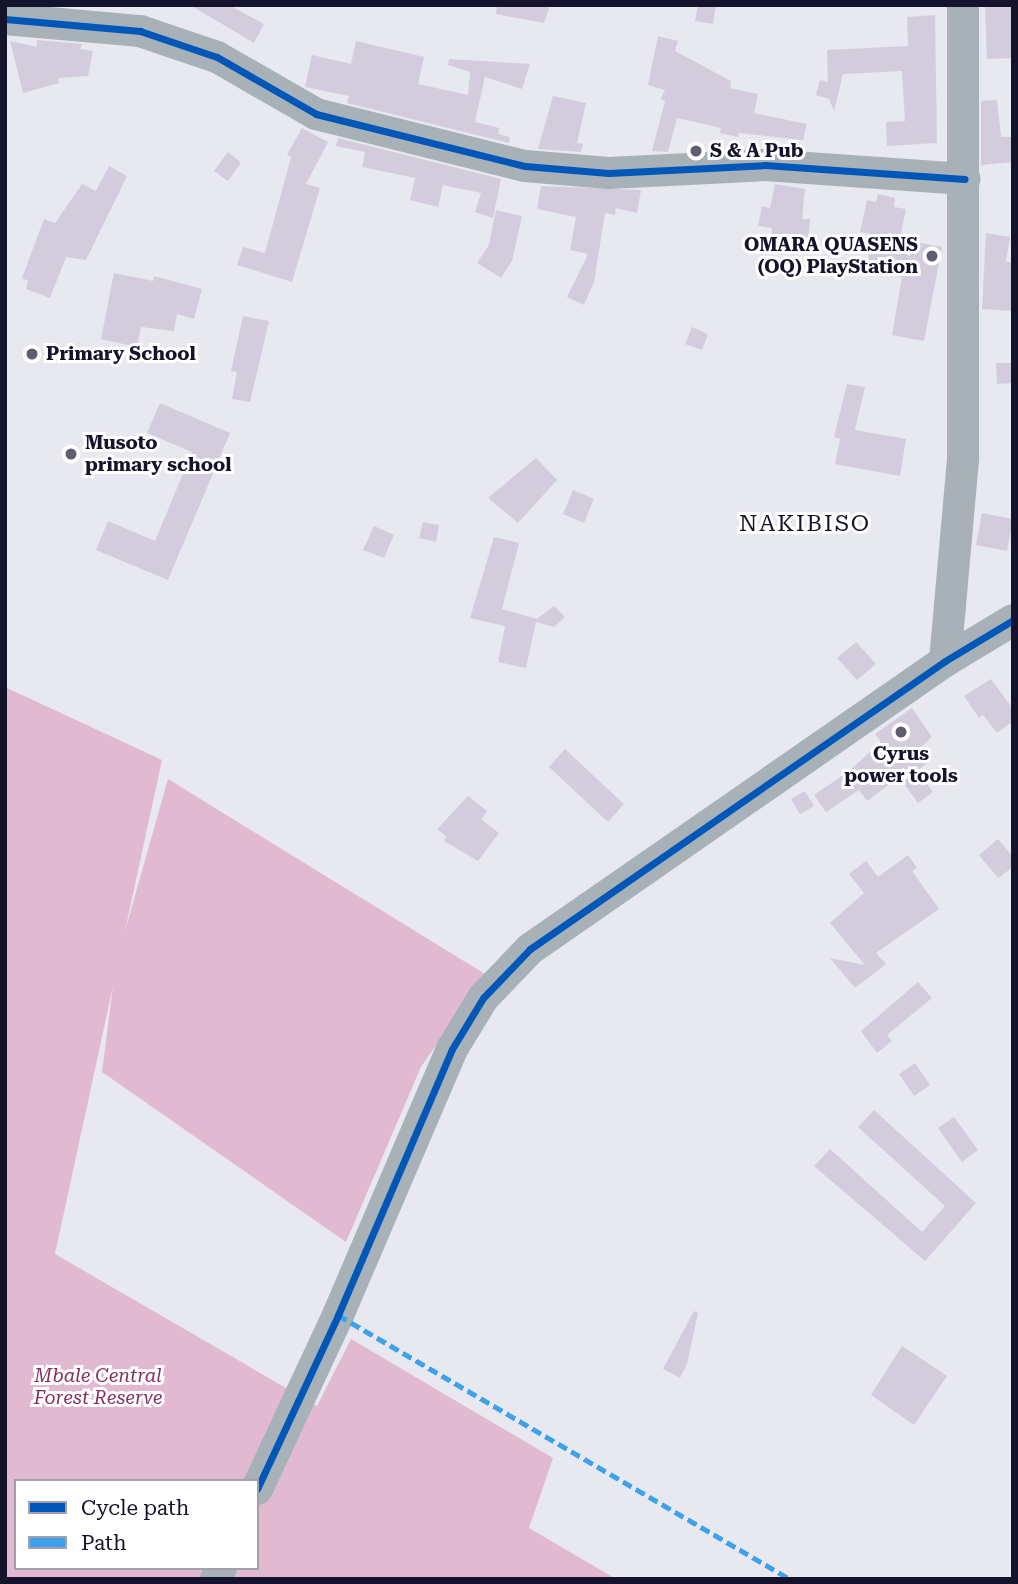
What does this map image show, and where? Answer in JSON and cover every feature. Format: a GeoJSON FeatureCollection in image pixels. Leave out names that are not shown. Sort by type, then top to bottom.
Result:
{"type":"FeatureCollection","features":[{"type":"Feature","properties":{"kind":"street"},"geometry":{"type":"LineString","coordinates":[[945,661],[963,458],[963,5]]}},
{"type":"Feature","properties":{"kind":"street"},"geometry":{"type":"LineString","coordinates":[[5,19],[140,31],[217,57],[316,114],[525,166],[609,173],[765,165],[965,179]]}},
{"type":"Feature","properties":{"kind":"street"},"geometry":{"type":"LineString","coordinates":[[259,1485],[338,1315],[452,1049],[482,998],[530,949],[945,661],[1013,620]]}},
{"type":"Feature","properties":{"kind":"green space","name":"Mbale Central Forest Reserve"},"geometry":{"type":"Polygon","coordinates":[[[5,687],[162,760],[125,931],[168,779],[485,974],[421,1067],[346,1242],[102,1072],[113,986],[55,1254],[317,1406],[351,1339],[553,1458],[529,1528],[616,1579],[5,1579],[5,687]]]}},
{"type":"Feature","properties":{"kind":"building"},"geometry":{"type":"Polygon","coordinates":[[[190,5],[229,5],[264,24],[254,43],[190,5]]]}},
{"type":"Feature","properties":{"kind":"building"},"geometry":{"type":"Polygon","coordinates":[[[497,5],[550,5],[544,23],[496,14],[497,5]]]}},
{"type":"Feature","properties":{"kind":"building"},"geometry":{"type":"Polygon","coordinates":[[[698,5],[716,5],[713,24],[695,21],[698,5]]]}},
{"type":"Feature","properties":{"kind":"building"},"geometry":{"type":"Polygon","coordinates":[[[985,7],[1013,7],[1013,58],[987,59],[985,7]]]}},
{"type":"Feature","properties":{"kind":"building"},"geometry":{"type":"Polygon","coordinates":[[[935,15],[937,143],[887,146],[886,122],[905,121],[902,71],[843,74],[834,111],[829,99],[816,95],[820,80],[828,82],[827,50],[908,46],[907,17],[935,15]]]}},
{"type":"Feature","properties":{"kind":"building"},"geometry":{"type":"Polygon","coordinates":[[[658,36],[678,41],[675,51],[731,81],[730,88],[758,94],[754,113],[807,124],[803,140],[739,133],[738,137],[720,133],[721,128],[677,118],[668,152],[652,151],[665,101],[661,99],[665,90],[648,85],[658,36]]]}},
{"type":"Feature","properties":{"kind":"building"},"geometry":{"type":"Polygon","coordinates":[[[37,40],[82,44],[80,49],[93,51],[88,76],[58,78],[59,83],[23,93],[10,41],[37,47],[37,40]]]}},
{"type":"Feature","properties":{"kind":"building"},"geometry":{"type":"Polygon","coordinates":[[[356,41],[424,57],[418,84],[468,95],[470,72],[448,65],[449,59],[530,64],[522,89],[485,77],[475,122],[499,128],[498,134],[510,137],[509,143],[347,103],[349,96],[305,87],[312,55],[351,64],[356,41]]]}},
{"type":"Feature","properties":{"kind":"building"},"geometry":{"type":"Polygon","coordinates":[[[553,96],[586,103],[577,143],[583,144],[581,152],[538,149],[553,96]]]}},
{"type":"Feature","properties":{"kind":"building"},"geometry":{"type":"Polygon","coordinates":[[[997,100],[1001,137],[1013,137],[1013,162],[981,165],[981,101],[997,100]]]}},
{"type":"Feature","properties":{"kind":"building"},"geometry":{"type":"Polygon","coordinates":[[[302,128],[328,142],[306,184],[320,188],[292,282],[237,265],[243,247],[265,253],[291,157],[287,155],[302,128]]]}},
{"type":"Feature","properties":{"kind":"building"},"geometry":{"type":"Polygon","coordinates":[[[338,138],[501,179],[493,218],[475,212],[481,193],[443,185],[438,207],[410,200],[415,178],[362,167],[365,152],[336,146],[338,138]]]}},
{"type":"Feature","properties":{"kind":"building"},"geometry":{"type":"Polygon","coordinates":[[[228,152],[241,163],[228,181],[214,171],[228,152]]]}},
{"type":"Feature","properties":{"kind":"building"},"geometry":{"type":"Polygon","coordinates":[[[109,166],[127,176],[86,260],[66,257],[50,298],[26,289],[28,281],[22,278],[44,219],[55,223],[82,184],[96,191],[109,166]]]}},
{"type":"Feature","properties":{"kind":"building"},"geometry":{"type":"Polygon","coordinates":[[[775,184],[805,189],[802,219],[810,219],[807,254],[770,251],[772,228],[758,226],[762,206],[770,208],[775,184]]]}},
{"type":"Feature","properties":{"kind":"building"},"geometry":{"type":"Polygon","coordinates":[[[541,186],[641,190],[637,213],[616,208],[615,215],[605,213],[594,282],[584,305],[567,297],[588,254],[570,250],[576,217],[537,209],[541,186]]]}},
{"type":"Feature","properties":{"kind":"building"},"geometry":{"type":"Polygon","coordinates":[[[878,194],[895,198],[894,207],[906,209],[900,239],[942,247],[924,341],[892,335],[902,277],[867,272],[871,234],[860,232],[867,200],[876,202],[878,194]]]}},
{"type":"Feature","properties":{"kind":"building"},"geometry":{"type":"Polygon","coordinates":[[[496,210],[522,216],[512,261],[501,278],[477,263],[489,245],[496,210]]]}},
{"type":"Feature","properties":{"kind":"building"},"geometry":{"type":"Polygon","coordinates":[[[986,233],[1010,237],[1006,262],[1012,262],[1013,311],[982,309],[986,233]]]}},
{"type":"Feature","properties":{"kind":"building"},"geometry":{"type":"Polygon","coordinates":[[[114,273],[153,281],[154,276],[202,289],[194,319],[177,314],[174,331],[141,327],[137,347],[101,339],[114,273]]]}},
{"type":"Feature","properties":{"kind":"building"},"geometry":{"type":"Polygon","coordinates":[[[243,316],[269,321],[250,402],[232,399],[237,372],[231,371],[243,316]]]}},
{"type":"Feature","properties":{"kind":"building"},"geometry":{"type":"Polygon","coordinates":[[[692,327],[708,334],[702,350],[685,344],[692,327]]]}},
{"type":"Feature","properties":{"kind":"building"},"geometry":{"type":"Polygon","coordinates":[[[996,363],[1013,363],[1013,383],[997,384],[996,363]]]}},
{"type":"Feature","properties":{"kind":"building"},"geometry":{"type":"Polygon","coordinates":[[[847,384],[865,387],[855,430],[906,439],[900,476],[835,464],[840,439],[834,437],[847,384]]]}},
{"type":"Feature","properties":{"kind":"building"},"geometry":{"type":"Polygon","coordinates":[[[160,403],[230,433],[168,580],[96,550],[108,521],[155,541],[192,452],[147,433],[160,403]]]}},
{"type":"Feature","properties":{"kind":"building"},"geometry":{"type":"Polygon","coordinates":[[[536,458],[557,480],[518,523],[488,498],[536,458]]]}},
{"type":"Feature","properties":{"kind":"building"},"geometry":{"type":"Polygon","coordinates":[[[573,490],[594,499],[584,523],[563,514],[573,490]]]}},
{"type":"Feature","properties":{"kind":"building"},"geometry":{"type":"Polygon","coordinates":[[[982,513],[1013,519],[1007,551],[976,545],[982,513]]]}},
{"type":"Feature","properties":{"kind":"building"},"geometry":{"type":"Polygon","coordinates":[[[423,522],[439,525],[436,542],[419,538],[423,522]]]}},
{"type":"Feature","properties":{"kind":"building"},"geometry":{"type":"Polygon","coordinates":[[[374,526],[394,535],[384,558],[363,550],[374,526]]]}},
{"type":"Feature","properties":{"kind":"building"},"geometry":{"type":"Polygon","coordinates":[[[494,537],[519,543],[502,609],[537,619],[554,606],[565,617],[554,627],[536,622],[526,668],[498,662],[505,626],[470,618],[494,537]]]}},
{"type":"Feature","properties":{"kind":"building"},"geometry":{"type":"Polygon","coordinates":[[[856,642],[876,664],[857,680],[837,658],[856,642]]]}},
{"type":"Feature","properties":{"kind":"building"},"geometry":{"type":"Polygon","coordinates":[[[991,679],[1013,709],[1013,721],[997,733],[983,715],[979,718],[964,696],[991,679]]]}},
{"type":"Feature","properties":{"kind":"building"},"geometry":{"type":"Polygon","coordinates":[[[912,708],[932,737],[920,748],[931,760],[917,771],[933,792],[918,803],[899,777],[867,801],[859,790],[826,812],[814,795],[848,772],[881,742],[875,734],[912,708]]]}},
{"type":"Feature","properties":{"kind":"building"},"geometry":{"type":"Polygon","coordinates":[[[565,749],[624,804],[608,822],[549,767],[565,749]]]}},
{"type":"Feature","properties":{"kind":"building"},"geometry":{"type":"Polygon","coordinates":[[[805,791],[814,806],[800,814],[791,799],[805,791]]]}},
{"type":"Feature","properties":{"kind":"building"},"geometry":{"type":"Polygon","coordinates":[[[468,796],[487,811],[481,819],[499,833],[478,861],[444,841],[447,837],[437,829],[468,796]]]}},
{"type":"Feature","properties":{"kind":"building"},"geometry":{"type":"Polygon","coordinates":[[[998,839],[1013,857],[1013,867],[998,878],[979,855],[998,839]]]}},
{"type":"Feature","properties":{"kind":"building"},"geometry":{"type":"Polygon","coordinates":[[[908,855],[917,868],[912,871],[939,909],[876,953],[886,964],[855,988],[830,958],[865,965],[830,923],[864,893],[849,874],[866,861],[878,877],[908,855]]]}},
{"type":"Feature","properties":{"kind":"building"},"geometry":{"type":"Polygon","coordinates":[[[918,982],[932,998],[887,1035],[892,1041],[877,1053],[861,1031],[918,982]]]}},
{"type":"Feature","properties":{"kind":"building"},"geometry":{"type":"Polygon","coordinates":[[[915,1063],[930,1085],[914,1096],[899,1074],[915,1063]]]}},
{"type":"Feature","properties":{"kind":"building"},"geometry":{"type":"Polygon","coordinates":[[[874,1110],[976,1203],[925,1261],[814,1166],[830,1149],[922,1232],[945,1206],[858,1127],[874,1110]]]}},
{"type":"Feature","properties":{"kind":"building"},"geometry":{"type":"Polygon","coordinates":[[[954,1117],[978,1150],[962,1162],[938,1128],[954,1117]]]}},
{"type":"Feature","properties":{"kind":"building"},"geometry":{"type":"Polygon","coordinates":[[[694,1311],[698,1313],[687,1364],[680,1378],[663,1369],[694,1311]]]}},
{"type":"Feature","properties":{"kind":"building"},"geometry":{"type":"Polygon","coordinates":[[[902,1346],[947,1376],[914,1425],[871,1395],[902,1346]]]}},
{"type":"Feature","properties":{"kind":"marked path"},"geometry":{"type":"LineString","coordinates":[[338,1315],[790,1579]]}},
{"type":"Feature","properties":{"kind":"cycle path"},"geometry":{"type":"LineString","coordinates":[[5,19],[140,31],[217,57],[316,114],[525,166],[609,173],[765,165],[965,179]]}},
{"type":"Feature","properties":{"kind":"cycle path"},"geometry":{"type":"LineString","coordinates":[[259,1485],[338,1315],[452,1049],[483,998],[530,949],[945,661],[1013,620]]}},
{"type":"Feature","properties":{"kind":"place","name":"S & A Pub"},"geometry":{"type":"Point","coordinates":[696,151]}},
{"type":"Feature","properties":{"kind":"place","name":"OMARA QUASENS (OQ) PlayStation"},"geometry":{"type":"Point","coordinates":[932,256]}},
{"type":"Feature","properties":{"kind":"place","name":"Primary School"},"geometry":{"type":"Point","coordinates":[32,354]}},
{"type":"Feature","properties":{"kind":"place","name":"Musoto primary school"},"geometry":{"type":"Point","coordinates":[71,454]}},
{"type":"Feature","properties":{"kind":"place","name":"Cyrus power tools"},"geometry":{"type":"Point","coordinates":[901,732]}},
{"type":"Feature","properties":{"kind":"district","name":"NAKIBISO"},"geometry":{"type":"Point","coordinates":[805,524]}}]}
